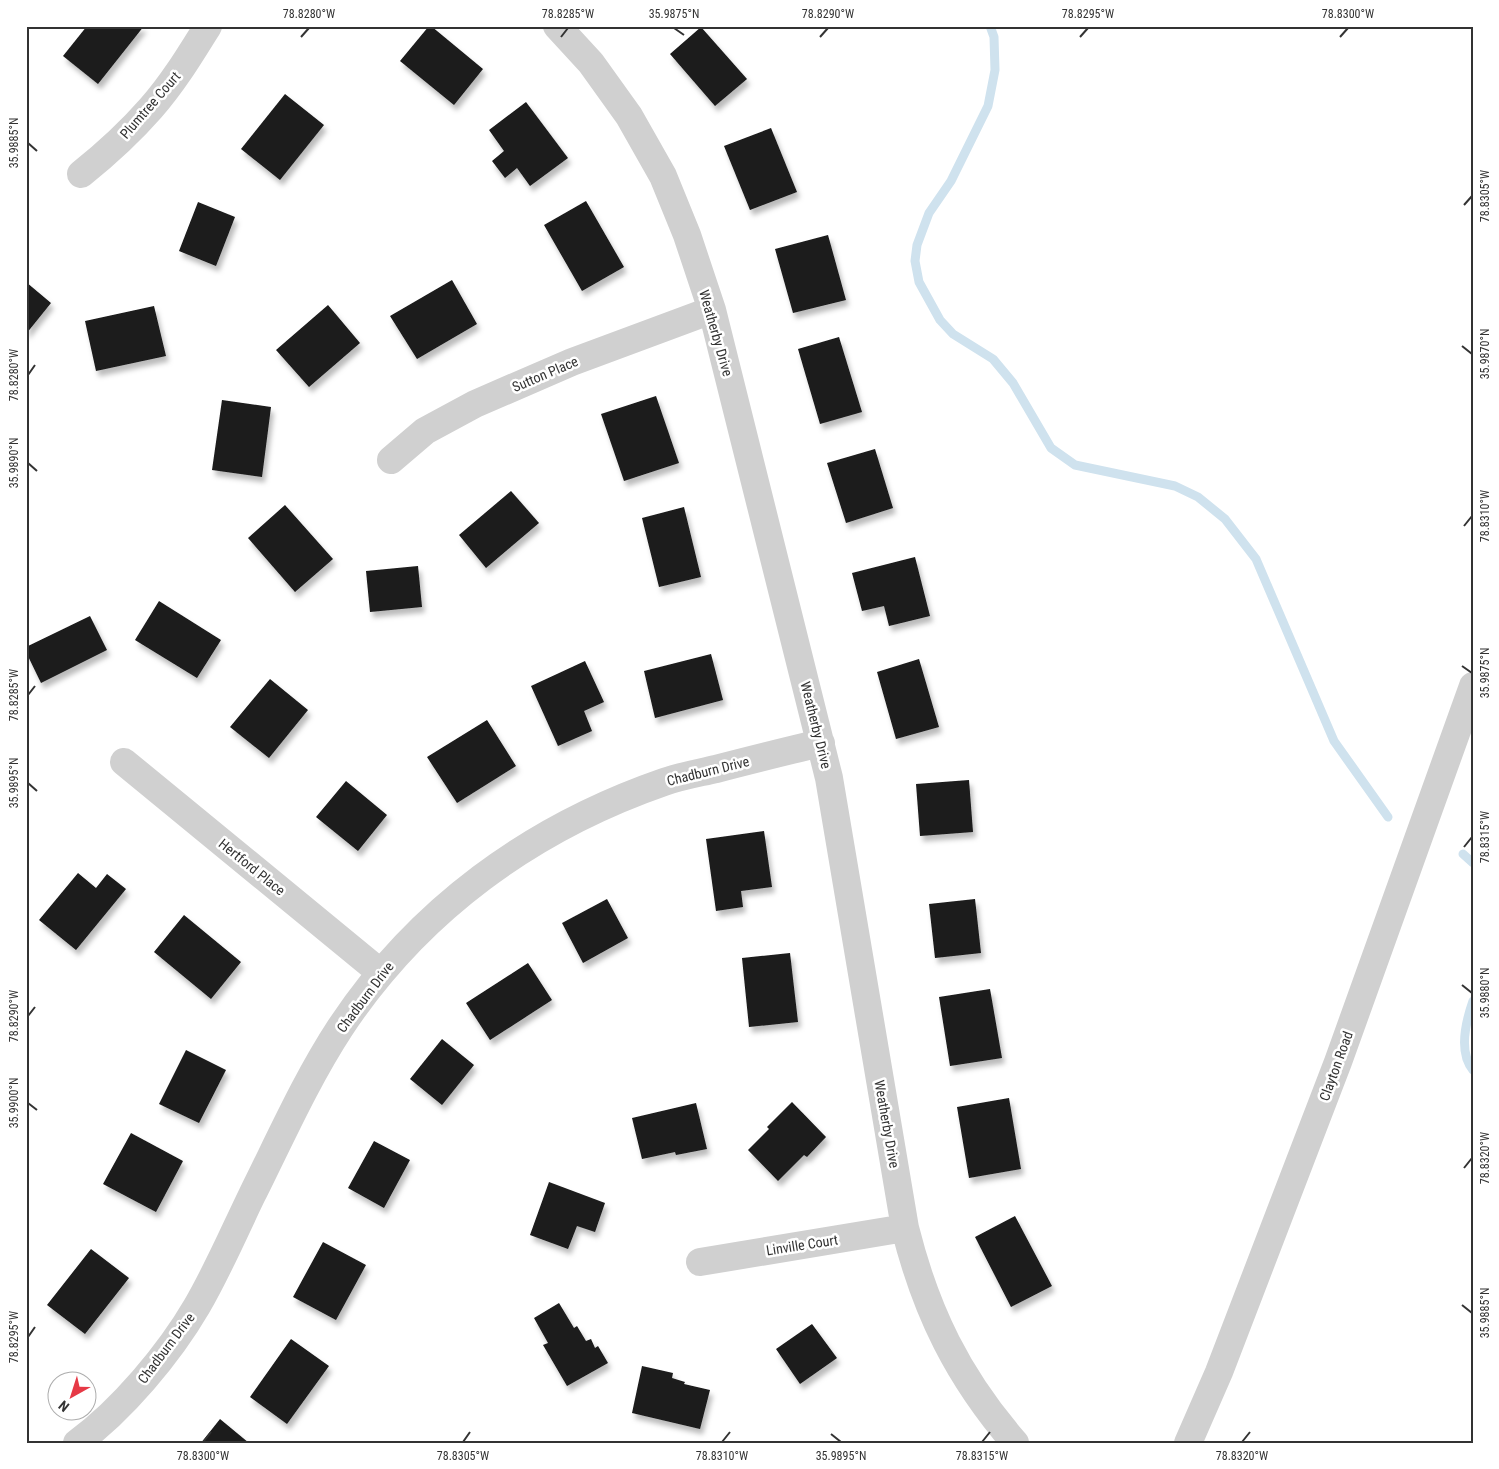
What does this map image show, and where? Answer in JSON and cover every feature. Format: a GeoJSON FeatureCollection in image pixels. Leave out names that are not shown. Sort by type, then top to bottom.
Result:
{"type":"FeatureCollection","features":[{"type":"Feature","properties":{"kind":"street","name":"Plumtree Court"},"geometry":{"type":"LineString","coordinates":[[81,174],[110,150],[151,108],[183,67],[208,26]]}},
{"type":"Feature","properties":{"kind":"street","name":"Weatherby Drive"},"geometry":{"type":"LineString","coordinates":[[557,26],[591,63],[629,116],[662,176],[687,235],[712,310],[821,743],[905,1228],[914,1266],[937,1326],[965,1377],[998,1424],[1014,1443]]}},
{"type":"Feature","properties":{"kind":"street","name":"Sutton Place"},"geometry":{"type":"LineString","coordinates":[[391,460],[426,431],[475,404],[572,362],[712,310]]}},
{"type":"Feature","properties":{"kind":"street","name":"Clayton Road"},"geometry":{"type":"LineString","coordinates":[[1188,1443],[1219,1372],[1463,742],[1473,686]]}},
{"type":"Feature","properties":{"kind":"street","name":"Chadburn Drive"},"geometry":{"type":"LineString","coordinates":[[77,1443],[123,1402],[161,1359],[197,1306],[305,1089],[340,1029],[381,972],[428,922],[482,876],[540,838],[601,806],[666,781],[821,743]]}},
{"type":"Feature","properties":{"kind":"street","name":"Hertford Place"},"geometry":{"type":"LineString","coordinates":[[124,762],[381,972]]}},
{"type":"Feature","properties":{"kind":"street","name":"Linville Court"},"geometry":{"type":"LineString","coordinates":[[700,1262],[905,1228]]}},
{"type":"Feature","properties":{"kind":"building"},"geometry":{"type":"Polygon","coordinates":[[[87,26],[144,26],[98,84],[63,56],[87,26]]]}},
{"type":"Feature","properties":{"kind":"building"},"geometry":{"type":"Polygon","coordinates":[[[429,26],[483,69],[454,105],[400,61],[429,26]]]}},
{"type":"Feature","properties":{"kind":"building"},"geometry":{"type":"Polygon","coordinates":[[[701,27],[747,79],[715,106],[670,54],[701,27]]]}},
{"type":"Feature","properties":{"kind":"building"},"geometry":{"type":"Polygon","coordinates":[[[285,94],[324,125],[280,180],[241,149],[285,94]]]}},
{"type":"Feature","properties":{"kind":"building"},"geometry":{"type":"Polygon","coordinates":[[[526,102],[568,158],[530,186],[517,168],[505,178],[492,161],[504,151],[489,130],[526,102]]]}},
{"type":"Feature","properties":{"kind":"building"},"geometry":{"type":"Polygon","coordinates":[[[771,128],[797,192],[750,210],[724,146],[771,128]]]}},
{"type":"Feature","properties":{"kind":"building"},"geometry":{"type":"Polygon","coordinates":[[[586,201],[624,267],[582,291],[544,225],[586,201]]]}},
{"type":"Feature","properties":{"kind":"building"},"geometry":{"type":"Polygon","coordinates":[[[198,202],[235,217],[216,266],[179,251],[198,202]]]}},
{"type":"Feature","properties":{"kind":"building"},"geometry":{"type":"Polygon","coordinates":[[[828,235],[846,300],[793,313],[775,249],[828,235]]]}},
{"type":"Feature","properties":{"kind":"building"},"geometry":{"type":"Polygon","coordinates":[[[452,280],[477,324],[417,359],[390,316],[452,280]]]}},
{"type":"Feature","properties":{"kind":"building"},"geometry":{"type":"Polygon","coordinates":[[[26,282],[51,303],[26,334],[26,282]]]}},
{"type":"Feature","properties":{"kind":"building"},"geometry":{"type":"Polygon","coordinates":[[[328,305],[360,343],[309,387],[276,350],[328,305]]]}},
{"type":"Feature","properties":{"kind":"building"},"geometry":{"type":"Polygon","coordinates":[[[154,306],[166,356],[96,371],[85,321],[154,306]]]}},
{"type":"Feature","properties":{"kind":"building"},"geometry":{"type":"Polygon","coordinates":[[[839,337],[862,412],[820,424],[798,349],[839,337]]]}},
{"type":"Feature","properties":{"kind":"building"},"geometry":{"type":"Polygon","coordinates":[[[656,396],[679,463],[624,481],[601,414],[656,396]]]}},
{"type":"Feature","properties":{"kind":"building"},"geometry":{"type":"Polygon","coordinates":[[[222,400],[271,407],[262,477],[212,470],[222,400]]]}},
{"type":"Feature","properties":{"kind":"building"},"geometry":{"type":"Polygon","coordinates":[[[875,449],[893,508],[846,523],[827,463],[875,449]]]}},
{"type":"Feature","properties":{"kind":"building"},"geometry":{"type":"Polygon","coordinates":[[[511,491],[539,523],[486,568],[459,535],[511,491]]]}},
{"type":"Feature","properties":{"kind":"building"},"geometry":{"type":"Polygon","coordinates":[[[285,505],[333,559],[295,592],[248,538],[285,505]]]}},
{"type":"Feature","properties":{"kind":"building"},"geometry":{"type":"Polygon","coordinates":[[[684,507],[701,577],[659,587],[642,518],[684,507]]]}},
{"type":"Feature","properties":{"kind":"building"},"geometry":{"type":"Polygon","coordinates":[[[915,557],[930,616],[889,626],[884,606],[862,611],[852,573],[915,557]]]}},
{"type":"Feature","properties":{"kind":"building"},"geometry":{"type":"Polygon","coordinates":[[[418,566],[422,607],[370,612],[366,571],[418,566]]]}},
{"type":"Feature","properties":{"kind":"building"},"geometry":{"type":"Polygon","coordinates":[[[159,601],[221,640],[197,678],[135,640],[159,601]]]}},
{"type":"Feature","properties":{"kind":"building"},"geometry":{"type":"Polygon","coordinates":[[[90,616],[107,650],[41,683],[26,652],[26,647],[90,616]]]}},
{"type":"Feature","properties":{"kind":"building"},"geometry":{"type":"Polygon","coordinates":[[[711,654],[723,700],[655,718],[644,671],[711,654]]]}},
{"type":"Feature","properties":{"kind":"building"},"geometry":{"type":"Polygon","coordinates":[[[919,659],[939,727],[896,739],[877,672],[919,659]]]}},
{"type":"Feature","properties":{"kind":"building"},"geometry":{"type":"Polygon","coordinates":[[[585,661],[604,702],[584,711],[592,731],[558,746],[531,686],[585,661]]]}},
{"type":"Feature","properties":{"kind":"building"},"geometry":{"type":"Polygon","coordinates":[[[270,679],[308,710],[269,758],[230,727],[270,679]]]}},
{"type":"Feature","properties":{"kind":"building"},"geometry":{"type":"Polygon","coordinates":[[[487,720],[516,766],[457,803],[427,757],[487,720]]]}},
{"type":"Feature","properties":{"kind":"building"},"geometry":{"type":"Polygon","coordinates":[[[969,780],[973,832],[920,836],[916,784],[969,780]]]}},
{"type":"Feature","properties":{"kind":"building"},"geometry":{"type":"Polygon","coordinates":[[[346,781],[387,815],[358,851],[316,817],[346,781]]]}},
{"type":"Feature","properties":{"kind":"building"},"geometry":{"type":"Polygon","coordinates":[[[764,831],[772,887],[741,891],[743,907],[716,911],[706,839],[764,831]]]}},
{"type":"Feature","properties":{"kind":"building"},"geometry":{"type":"Polygon","coordinates":[[[78,873],[96,888],[107,874],[126,889],[76,950],[39,920],[78,873]]]}},
{"type":"Feature","properties":{"kind":"building"},"geometry":{"type":"Polygon","coordinates":[[[607,899],[628,938],[583,963],[562,923],[607,899]]]}},
{"type":"Feature","properties":{"kind":"building"},"geometry":{"type":"Polygon","coordinates":[[[975,899],[981,953],[935,958],[929,904],[975,899]]]}},
{"type":"Feature","properties":{"kind":"building"},"geometry":{"type":"Polygon","coordinates":[[[184,915],[241,962],[211,999],[154,952],[184,915]]]}},
{"type":"Feature","properties":{"kind":"building"},"geometry":{"type":"Polygon","coordinates":[[[790,953],[798,1022],[749,1027],[742,958],[790,953]]]}},
{"type":"Feature","properties":{"kind":"building"},"geometry":{"type":"Polygon","coordinates":[[[528,963],[552,1000],[490,1040],[466,1003],[528,963]]]}},
{"type":"Feature","properties":{"kind":"building"},"geometry":{"type":"Polygon","coordinates":[[[990,989],[1002,1058],[950,1066],[939,997],[990,989]]]}},
{"type":"Feature","properties":{"kind":"building"},"geometry":{"type":"Polygon","coordinates":[[[442,1039],[474,1065],[442,1105],[410,1079],[442,1039]]]}},
{"type":"Feature","properties":{"kind":"building"},"geometry":{"type":"Polygon","coordinates":[[[186,1050],[226,1070],[199,1123],[159,1104],[186,1050]]]}},
{"type":"Feature","properties":{"kind":"building"},"geometry":{"type":"Polygon","coordinates":[[[1009,1098],[1021,1169],[969,1178],[957,1107],[1009,1098]]]}},
{"type":"Feature","properties":{"kind":"building"},"geometry":{"type":"Polygon","coordinates":[[[792,1102],[826,1137],[807,1157],[804,1155],[778,1181],[748,1150],[769,1129],[767,1127],[792,1102]]]}},
{"type":"Feature","properties":{"kind":"building"},"geometry":{"type":"Polygon","coordinates":[[[696,1103],[707,1149],[676,1155],[675,1152],[642,1159],[632,1118],[696,1103]]]}},
{"type":"Feature","properties":{"kind":"building"},"geometry":{"type":"Polygon","coordinates":[[[131,1133],[183,1161],[156,1212],[103,1184],[131,1133]]]}},
{"type":"Feature","properties":{"kind":"building"},"geometry":{"type":"Polygon","coordinates":[[[374,1141],[410,1160],[384,1208],[348,1188],[374,1141]]]}},
{"type":"Feature","properties":{"kind":"building"},"geometry":{"type":"Polygon","coordinates":[[[549,1182],[605,1203],[595,1232],[577,1226],[568,1249],[530,1235],[549,1182]]]}},
{"type":"Feature","properties":{"kind":"building"},"geometry":{"type":"Polygon","coordinates":[[[1015,1216],[1052,1286],[1011,1307],[975,1237],[1015,1216]]]}},
{"type":"Feature","properties":{"kind":"building"},"geometry":{"type":"Polygon","coordinates":[[[323,1242],[366,1265],[336,1320],[293,1297],[323,1242]]]}},
{"type":"Feature","properties":{"kind":"building"},"geometry":{"type":"Polygon","coordinates":[[[91,1249],[129,1278],[85,1334],[47,1305],[91,1249]]]}},
{"type":"Feature","properties":{"kind":"building"},"geometry":{"type":"Polygon","coordinates":[[[559,1303],[574,1328],[577,1326],[586,1341],[591,1339],[595,1348],[598,1346],[608,1363],[567,1386],[543,1345],[548,1343],[534,1318],[559,1303]]]}},
{"type":"Feature","properties":{"kind":"building"},"geometry":{"type":"Polygon","coordinates":[[[812,1324],[837,1358],[800,1384],[776,1349],[812,1324]]]}},
{"type":"Feature","properties":{"kind":"building"},"geometry":{"type":"Polygon","coordinates":[[[291,1339],[329,1366],[287,1424],[250,1397],[291,1339]]]}},
{"type":"Feature","properties":{"kind":"building"},"geometry":{"type":"Polygon","coordinates":[[[642,1366],[673,1373],[672,1378],[685,1382],[684,1384],[710,1390],[700,1429],[632,1413],[642,1366]]]}},
{"type":"Feature","properties":{"kind":"building"},"geometry":{"type":"Polygon","coordinates":[[[220,1419],[249,1443],[201,1443],[220,1419]]]}},
{"type":"Feature","properties":{"kind":"waterway"},"geometry":{"type":"LineString","coordinates":[[990,26],[994,37],[995,70],[988,106],[951,181],[929,213],[917,245],[915,261],[919,282],[940,320],[953,334],[993,359],[1013,383],[1051,448],[1075,465],[1175,486],[1198,497],[1225,519],[1256,559],[1334,741],[1388,817]]}},
{"type":"Feature","properties":{"kind":"waterway"},"geometry":{"type":"LineString","coordinates":[[1463,854],[1473,863]]}},
{"type":"Feature","properties":{"kind":"waterway"},"geometry":{"type":"LineString","coordinates":[[1473,1001],[1465,1036],[1468,1063],[1473,1070]]}}]}
